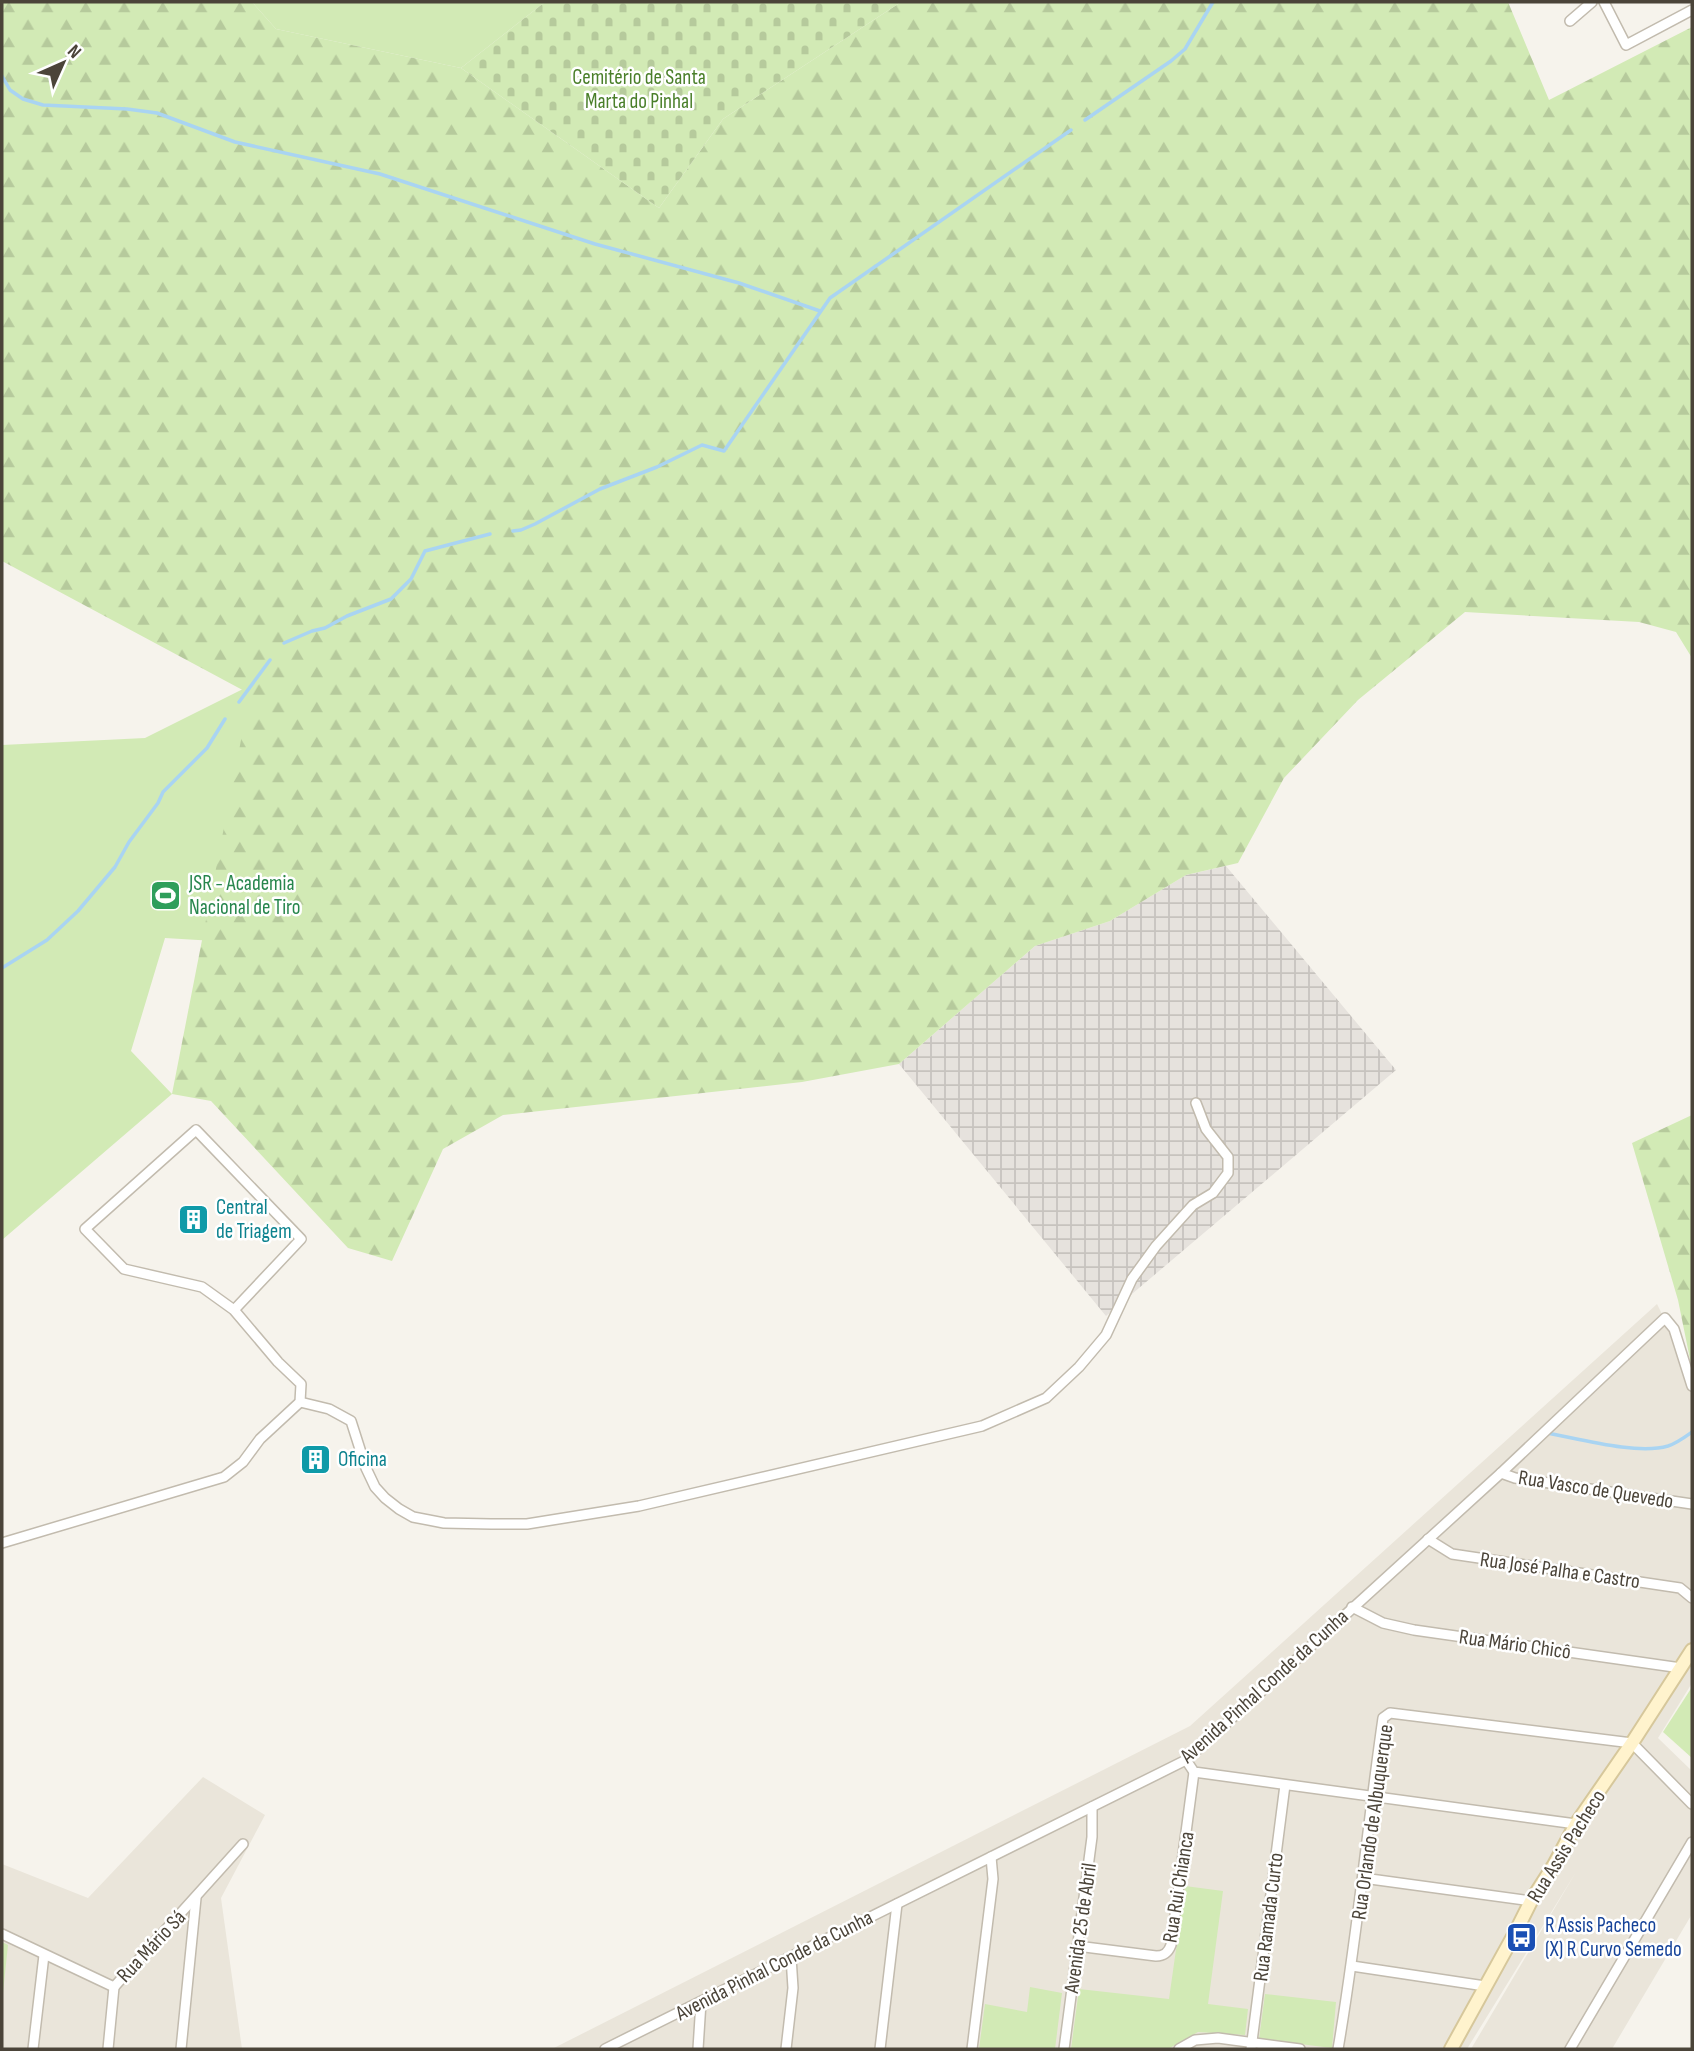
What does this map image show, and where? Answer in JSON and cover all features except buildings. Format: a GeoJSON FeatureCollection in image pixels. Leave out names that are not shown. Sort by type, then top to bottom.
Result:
{"type":"FeatureCollection","features":[{"type":"Feature","properties":{"kind":"street"},"geometry":{"type":"LineString","coordinates":[[1570,21],[1592,2]]}},
{"type":"Feature","properties":{"kind":"street"},"geometry":{"type":"LineString","coordinates":[[1604,2],[1626,45],[1692,9]]}},
{"type":"Feature","properties":{"kind":"street"},"geometry":{"type":"LineString","coordinates":[[299,1402],[329,1409],[351,1421],[366,1468],[375,1487],[385,1498],[413,1517],[444,1523],[527,1524],[639,1506],[982,1426],[1046,1398],[1094,1352],[1106,1335],[1132,1279],[1156,1246],[1193,1205],[1213,1193],[1228,1173],[1228,1157],[1206,1129],[1196,1103]]}},
{"type":"Feature","properties":{"kind":"street"},"geometry":{"type":"LineString","coordinates":[[2,1543],[224,1477],[243,1462],[260,1439],[299,1402],[301,1384],[278,1362],[234,1310],[202,1287],[124,1269],[85,1230],[196,1129],[301,1239],[234,1310]]}},
{"type":"Feature","properties":{"kind":"street","name":"Avenida Pinhal Conde da Cunha"},"geometry":{"type":"LineString","coordinates":[[606,2049],[1186,1760],[1501,1473],[1665,1318],[1674,1329],[1692,1386]]}},
{"type":"Feature","properties":{"kind":"street","name":"Rua Vasco de Quevedo"},"geometry":{"type":"LineString","coordinates":[[1501,1473],[1515,1478],[1692,1504]]}},
{"type":"Feature","properties":{"kind":"street","name":"Rua José Palha e Castro"},"geometry":{"type":"LineString","coordinates":[[1428,1539],[1452,1554],[1680,1588],[1692,1598]]}},
{"type":"Feature","properties":{"kind":"street","name":"Rua Mário Chicô"},"geometry":{"type":"LineString","coordinates":[[1352,1607],[1383,1623],[1414,1630],[1681,1668]]}},
{"type":"Feature","properties":{"kind":"street","name":"Rua Assis Pacheco"},"geometry":{"type":"LineString","coordinates":[[1451,2049],[1576,1824],[1692,1650]]}},
{"type":"Feature","properties":{"kind":"street","name":"Rua Orlando de Albuquerque"},"geometry":{"type":"LineString","coordinates":[[1338,2049],[1352,1966],[1383,1718],[1390,1713],[1632,1743]]}},
{"type":"Feature","properties":{"kind":"street"},"geometry":{"type":"LineString","coordinates":[[1632,1743],[1692,1804]]}},
{"type":"Feature","properties":{"kind":"street"},"geometry":{"type":"LineString","coordinates":[[1186,1760],[1194,1772],[1576,1824]]}},
{"type":"Feature","properties":{"kind":"street","name":"Rua Rui Chianca"},"geometry":{"type":"LineString","coordinates":[[1077,1946],[1156,1956],[1163,1956],[1168,1952],[1194,1772]]}},
{"type":"Feature","properties":{"kind":"street","name":"Rua Ramada Curto"},"geometry":{"type":"LineString","coordinates":[[1251,2045],[1285,1784]]}},
{"type":"Feature","properties":{"kind":"street","name":"Avenida 25 de Abril"},"geometry":{"type":"LineString","coordinates":[[1064,2049],[1092,1837],[1092,1807]]}},
{"type":"Feature","properties":{"kind":"street"},"geometry":{"type":"LineString","coordinates":[[1570,2049],[1692,1842]]}},
{"type":"Feature","properties":{"kind":"street","name":"Rua Mário Sá"},"geometry":{"type":"LineString","coordinates":[[2,1934],[114,1987],[243,1844]]}},
{"type":"Feature","properties":{"kind":"street"},"geometry":{"type":"LineString","coordinates":[[972,2049],[993,1880],[991,1857]]}},
{"type":"Feature","properties":{"kind":"street"},"geometry":{"type":"LineString","coordinates":[[1363,1878],[1531,1901]]}},
{"type":"Feature","properties":{"kind":"street"},"geometry":{"type":"LineString","coordinates":[[181,2049],[196,1897]]}},
{"type":"Feature","properties":{"kind":"street"},"geometry":{"type":"LineString","coordinates":[[880,2049],[897,1904]]}},
{"type":"Feature","properties":{"kind":"street"},"geometry":{"type":"LineString","coordinates":[[33,2049],[44,1955]]}},
{"type":"Feature","properties":{"kind":"street"},"geometry":{"type":"LineString","coordinates":[[786,2049],[793,1988],[791,1957]]}},
{"type":"Feature","properties":{"kind":"street"},"geometry":{"type":"LineString","coordinates":[[1352,1966],[1485,1986]]}},
{"type":"Feature","properties":{"kind":"street"},"geometry":{"type":"LineString","coordinates":[[108,2049],[114,1987]]}},
{"type":"Feature","properties":{"kind":"street"},"geometry":{"type":"LineString","coordinates":[[698,2049],[701,2002]]}},
{"type":"Feature","properties":{"kind":"street"},"geometry":{"type":"LineString","coordinates":[[1179,2049],[1195,2040],[1218,2039],[1300,2049]]}},
{"type":"Feature","properties":{"kind":"shaded area"},"geometry":{"type":"Polygon","coordinates":[[[1226,866],[1396,1070],[1106,1316],[899,1064],[1035,946],[1110,921],[1186,875],[1226,866]]]}},
{"type":"Feature","properties":{"kind":"shaded area"},"geometry":{"type":"Polygon","coordinates":[[[1657,1304],[1692,1375],[1692,1683],[1658,1738],[1692,1771],[1692,1914],[1612,2049],[1471,2049],[1576,1872],[1467,2049],[552,2049],[1190,1726],[1657,1304]]]}},
{"type":"Feature","properties":{"kind":"shaded area"},"geometry":{"type":"Polygon","coordinates":[[[203,1777],[265,1815],[221,1898],[242,2049],[2,2049],[2,1864],[88,1898],[203,1777]]]}},
{"type":"Feature","properties":{"kind":"green space"},"geometry":{"type":"Polygon","coordinates":[[[2,2],[252,2],[276,29],[461,68],[659,208],[723,119],[901,2],[1508,2],[1549,100],[1692,27],[1692,658],[1676,632],[1639,622],[1465,612],[1358,700],[1284,778],[1238,863],[1186,875],[1110,921],[1035,946],[899,1064],[802,1082],[503,1115],[443,1149],[392,1261],[348,1248],[211,1101],[172,1094],[250,694],[2,561],[2,2]]]}},
{"type":"Feature","properties":{"kind":"green space"},"geometry":{"type":"Polygon","coordinates":[[[252,2],[545,2],[461,68],[276,29],[252,2]]]}},
{"type":"Feature","properties":{"kind":"green space","name":"Cemitério de Santa Marta do Pinhal"},"geometry":{"type":"Polygon","coordinates":[[[545,2],[901,2],[723,119],[659,208],[461,68],[545,2]]]}},
{"type":"Feature","properties":{"kind":"green space","name":"JSR - Academia Nacional de Tiro"},"geometry":{"type":"Polygon","coordinates":[[[261,680],[279,945],[165,938],[131,1051],[172,1094],[2,1240],[2,745],[145,738],[261,680]]]}},
{"type":"Feature","properties":{"kind":"green space"},"geometry":{"type":"Polygon","coordinates":[[[1692,1115],[1692,1369],[1678,1300],[1632,1143],[1692,1115]]]}},
{"type":"Feature","properties":{"kind":"green space"},"geometry":{"type":"Polygon","coordinates":[[[1692,1687],[1692,1758],[1663,1732],[1692,1687]]]}},
{"type":"Feature","properties":{"kind":"green space"},"geometry":{"type":"Polygon","coordinates":[[[1185,1886],[1223,1891],[1208,2004],[1248,2009],[1245,2035],[1198,2032],[1168,2049],[1071,2049],[1079,1989],[1169,1999],[1185,1886]]]}},
{"type":"Feature","properties":{"kind":"green space"},"geometry":{"type":"Polygon","coordinates":[[[2,1942],[8,1945],[2,2002],[2,1942]]]}},
{"type":"Feature","properties":{"kind":"green space"},"geometry":{"type":"Polygon","coordinates":[[[1030,1987],[1062,1993],[1055,2049],[979,2049],[985,2004],[1027,2012],[1030,1987]]]}},
{"type":"Feature","properties":{"kind":"green space"},"geometry":{"type":"Polygon","coordinates":[[[1265,1994],[1336,2002],[1332,2048],[1259,2039],[1265,1994]]]}},
{"type":"Feature","properties":{"kind":"waterway"},"geometry":{"type":"LineString","coordinates":[[1085,120],[1185,49],[1213,2]]}},
{"type":"Feature","properties":{"kind":"waterway"},"geometry":{"type":"LineString","coordinates":[[2,76],[10,90],[23,99],[43,105],[157,113],[235,142],[380,174],[595,244],[739,283],[820,311]]}},
{"type":"Feature","properties":{"kind":"waterway"},"geometry":{"type":"LineString","coordinates":[[513,531],[535,524],[600,489],[657,467],[702,445],[724,451],[830,298],[1071,130]]}},
{"type":"Feature","properties":{"kind":"waterway"},"geometry":{"type":"LineString","coordinates":[[284,643],[391,599],[411,579],[425,551],[490,534]]}},
{"type":"Feature","properties":{"kind":"waterway"},"geometry":{"type":"LineString","coordinates":[[239,702],[270,660]]}},
{"type":"Feature","properties":{"kind":"waterway"},"geometry":{"type":"LineString","coordinates":[[2,968],[47,940],[78,911],[115,867],[163,792],[207,748],[225,719]]}},
{"type":"Feature","properties":{"kind":"waterway"},"geometry":{"type":"LineString","coordinates":[[1547,1433],[1641,1449],[1668,1446],[1692,1432]]}},
{"type":"Feature","properties":{"kind":"place","name":"JSR - Academia Nacional de Tiro"},"geometry":{"type":"Point","coordinates":[166,895]}},
{"type":"Feature","properties":{"kind":"place","name":"Central de Triagem"},"geometry":{"type":"Point","coordinates":[193,1219]}},
{"type":"Feature","properties":{"kind":"place","name":"Oficina"},"geometry":{"type":"Point","coordinates":[315,1459]}},
{"type":"Feature","properties":{"kind":"place","name":"R Assis Pacheco (X) R Curvo Semedo"},"geometry":{"type":"Point","coordinates":[1522,1937]}}]}
